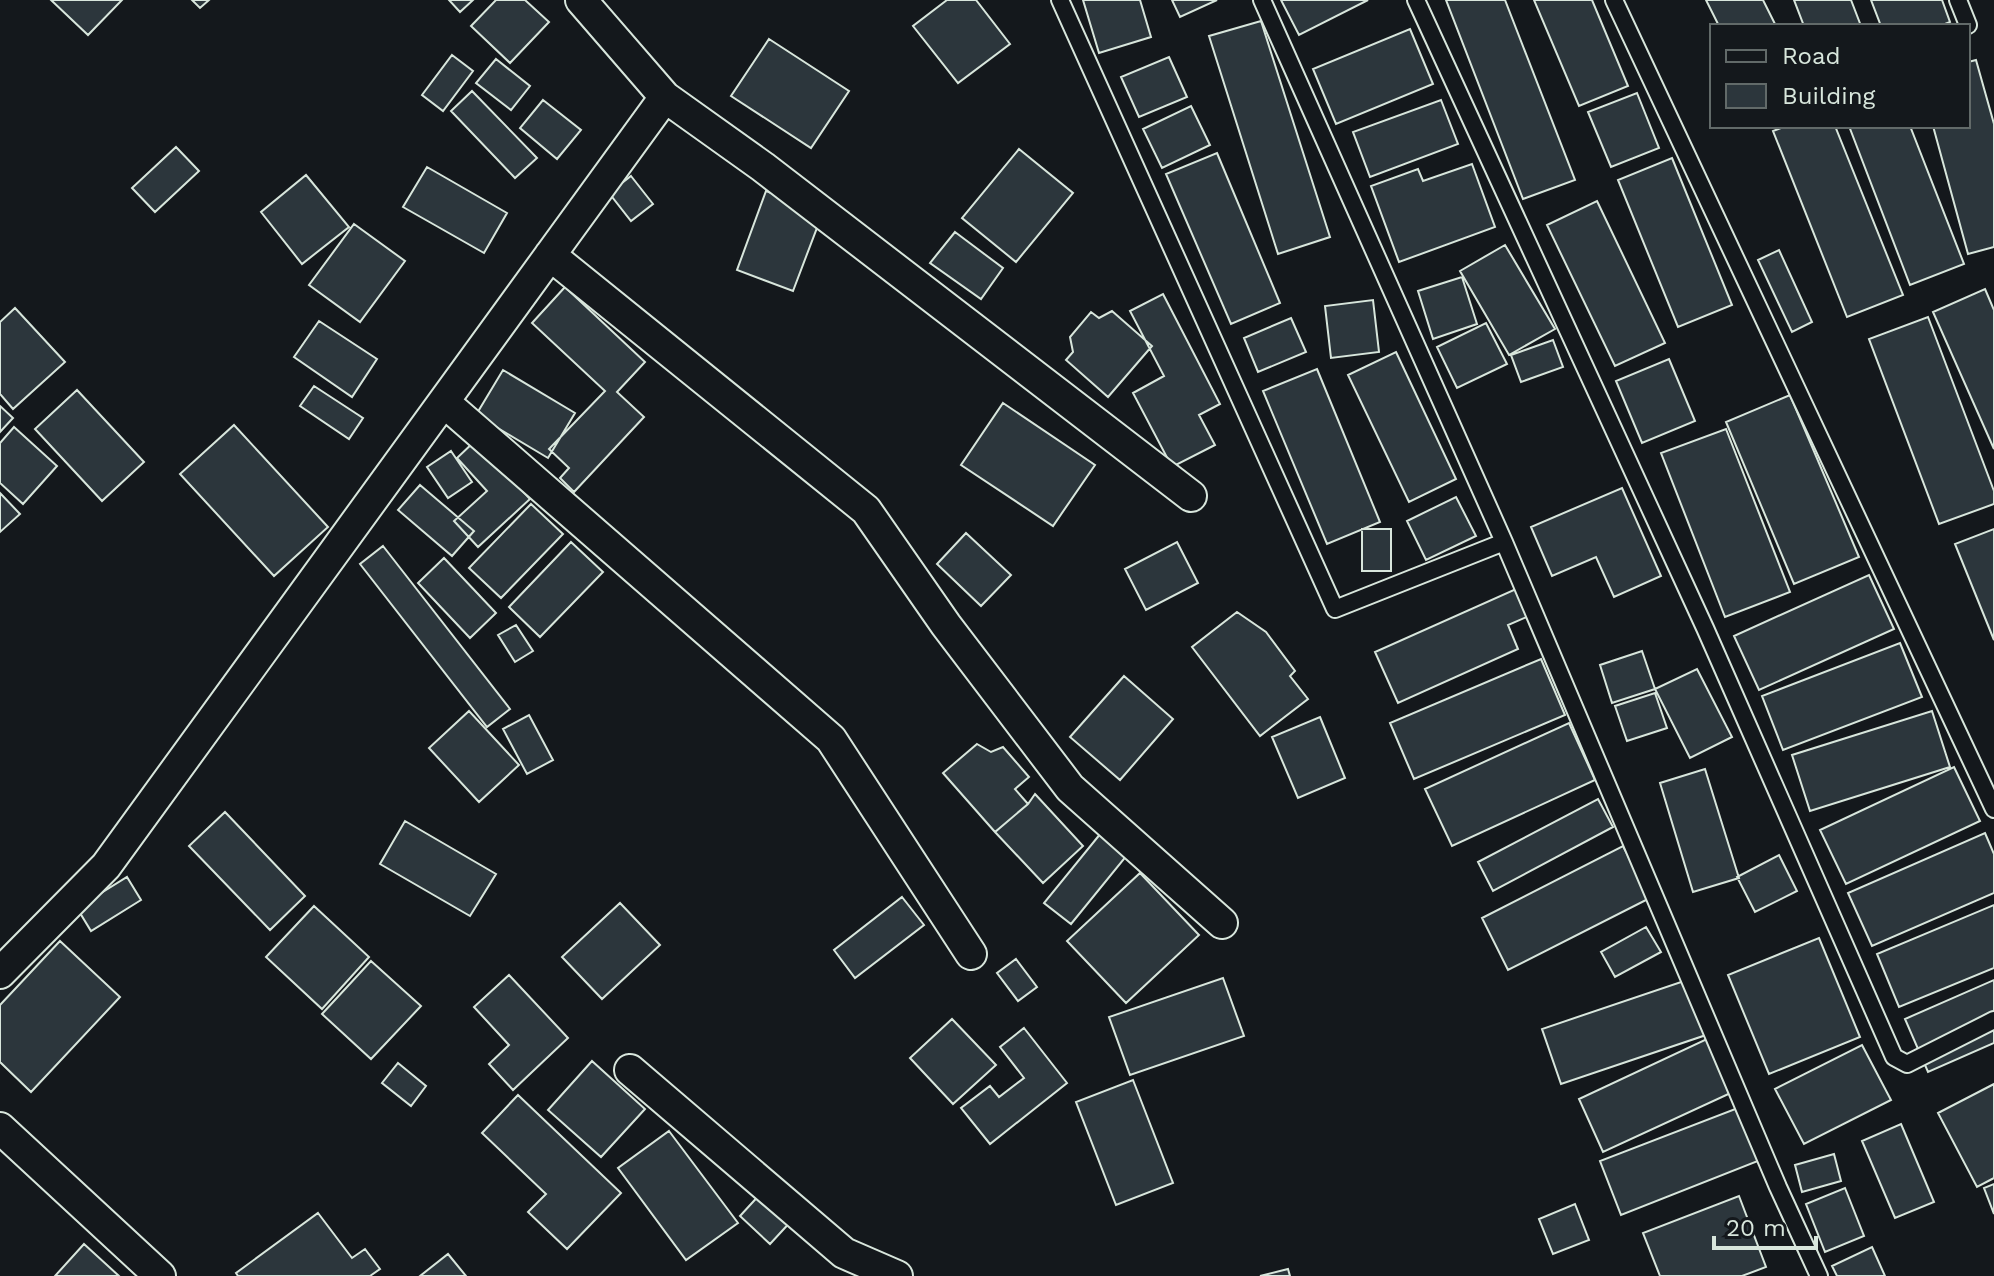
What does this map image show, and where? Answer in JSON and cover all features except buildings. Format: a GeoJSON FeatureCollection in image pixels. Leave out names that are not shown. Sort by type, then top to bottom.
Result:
{"type":"FeatureCollection","features":[{"type":"Feature","properties":{"kind":"street"},"geometry":{"type":"LineString","coordinates":[[581,0],[665,97],[763,167],[1191,496]]}},
{"type":"Feature","properties":{"kind":"street"},"geometry":{"type":"LineString","coordinates":[[0,973],[106,866],[665,97]]}},
{"type":"Feature","properties":{"kind":"street"},"geometry":{"type":"LineString","coordinates":[[550,255],[866,510],[946,625],[1070,788],[1222,923]]}},
{"type":"Feature","properties":{"kind":"street"},"geometry":{"type":"LineString","coordinates":[[444,402],[831,739],[971,954]]}},
{"type":"Feature","properties":{"kind":"street"},"geometry":{"type":"LineString","coordinates":[[630,1070],[844,1253],[897,1276]]}},
{"type":"Feature","properties":{"kind":"street"},"geometry":{"type":"LineString","coordinates":[[0,1128],[160,1276]]}},
{"type":"Feature","properties":{"kind":"lane"},"geometry":{"type":"LineString","coordinates":[[1060,0],[1335,609],[1504,542]]}},
{"type":"Feature","properties":{"kind":"lane"},"geometry":{"type":"LineString","coordinates":[[1262,0],[1504,542],[1778,1187],[1819,1276]]}},
{"type":"Feature","properties":{"kind":"lane"},"geometry":{"type":"LineString","coordinates":[[1416,0],[1705,628],[1894,1057],[1907,1064],[1994,1020]]}},
{"type":"Feature","properties":{"kind":"lane"},"geometry":{"type":"LineString","coordinates":[[1614,0],[1994,809]]}},
{"type":"Feature","properties":{"kind":"lane"},"geometry":{"type":"LineString","coordinates":[[1958,0],[1968,24]]}}]}
